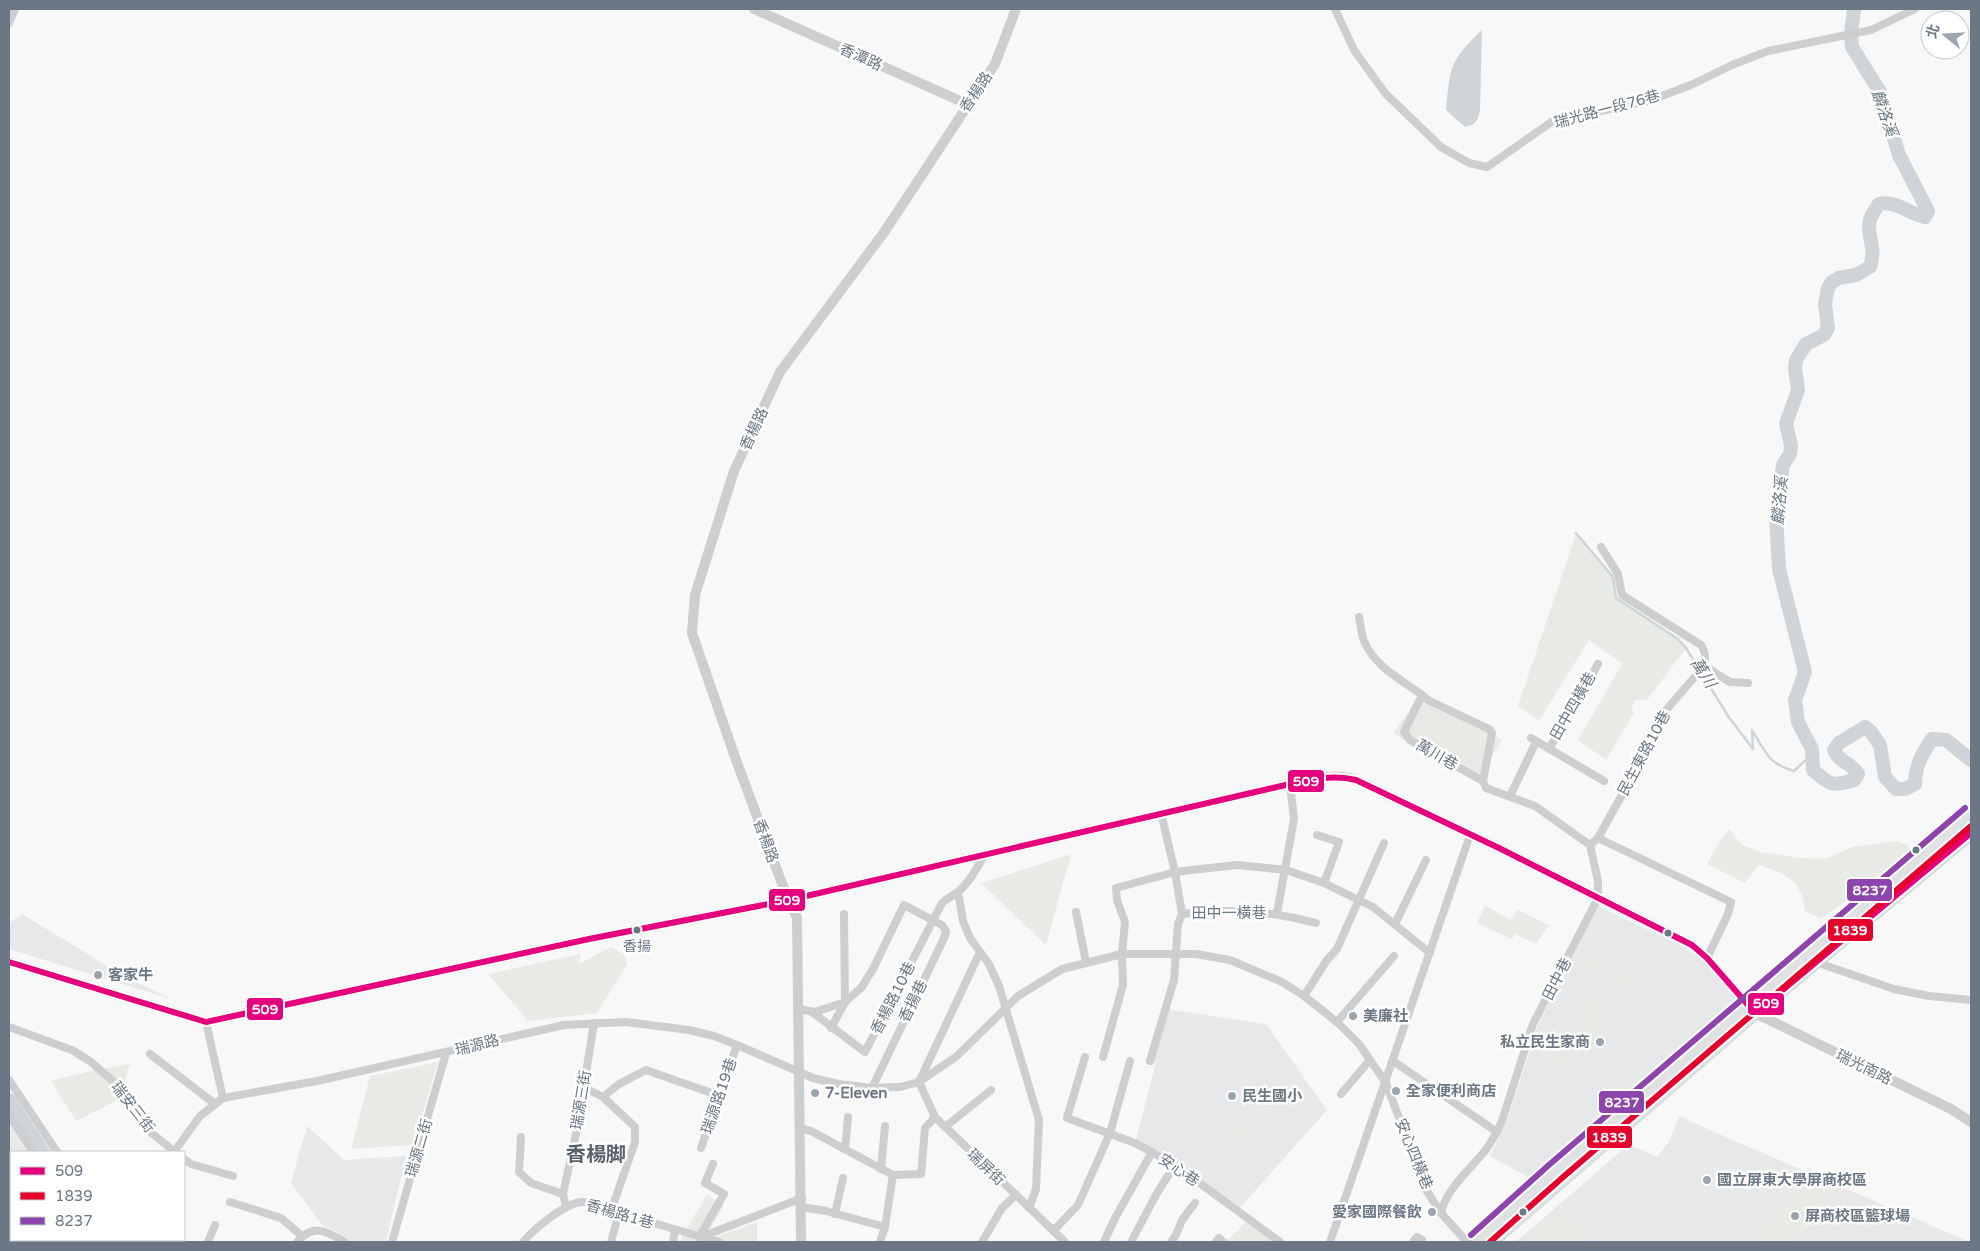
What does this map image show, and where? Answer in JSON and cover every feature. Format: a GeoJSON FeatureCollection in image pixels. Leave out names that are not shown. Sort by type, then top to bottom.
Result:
{"type":"FeatureCollection","features":[{"type":"Feature","properties":{"kind":"main road"},"geometry":{"type":"LineString","coordinates":[[1812,959],[1971,815]]}},
{"type":"Feature","properties":{"kind":"main road"},"geometry":{"type":"LineString","coordinates":[[1477,1242],[1556,1172],[1812,959],[1971,833]]}},
{"type":"Feature","properties":{"kind":"main road"},"geometry":{"type":"LineString","coordinates":[[1492,1242],[1752,1009]]}},
{"type":"Feature","properties":{"kind":"street"},"geometry":{"type":"LineString","coordinates":[[9,23],[15,9]]}},
{"type":"Feature","properties":{"kind":"street","name":"香潭路"},"geometry":{"type":"LineString","coordinates":[[754,9],[967,104]]}},
{"type":"Feature","properties":{"kind":"street","name":"香楊路"},"geometry":{"type":"LineString","coordinates":[[788,900],[692,633],[695,595],[734,471],[780,372],[885,231],[995,64],[1016,9]]}},
{"type":"Feature","properties":{"kind":"street","name":"瑞光路一段76巷"},"geometry":{"type":"LineString","coordinates":[[1335,9],[1354,50],[1385,93],[1441,147],[1469,164],[1487,167],[1553,122],[1648,101],[1691,85],[1732,65],[1768,51],[1822,38],[1871,30],[1915,9]]}},
{"type":"Feature","properties":{"kind":"street"},"geometry":{"type":"LineString","coordinates":[[1601,547],[1618,574],[1622,595],[1701,645],[1705,650],[1704,666],[1730,682],[1748,683]]}},
{"type":"Feature","properties":{"kind":"street"},"geometry":{"type":"LineString","coordinates":[[1359,617],[1363,640],[1376,659],[1393,676],[1422,694],[1428,700],[1489,729],[1492,734],[1484,784],[1535,806],[1590,845],[1598,881],[1598,898]]}},
{"type":"Feature","properties":{"kind":"street","name":"田中四橫巷"},"geometry":{"type":"LineString","coordinates":[[1549,749],[1598,664]]}},
{"type":"Feature","properties":{"kind":"street","name":"民生東路10巷"},"geometry":{"type":"LineString","coordinates":[[1590,845],[1598,838],[1628,784],[1634,778],[1661,716],[1704,666]]}},
{"type":"Feature","properties":{"kind":"street","name":"萬川巷"},"geometry":{"type":"LineString","coordinates":[[1422,694],[1404,732],[1410,740],[1484,784]]}},
{"type":"Feature","properties":{"kind":"street","name":"田中四橫巷"},"geometry":{"type":"LineString","coordinates":[[1510,796],[1534,740],[1604,781]]}},
{"type":"Feature","properties":{"kind":"street"},"geometry":{"type":"LineString","coordinates":[[9,962],[206,1022],[589,939],[788,900],[1290,784],[1334,776],[1345,776],[1470,835],[1692,945],[1707,958],[1752,1009]]}},
{"type":"Feature","properties":{"kind":"street","name":"田中一橫巷"},"geometry":{"type":"LineString","coordinates":[[1277,913],[1294,819],[1290,784]]}},
{"type":"Feature","properties":{"kind":"street","name":"田中一橫巷"},"geometry":{"type":"LineString","coordinates":[[1161,813],[1175,872],[1182,914],[1178,924],[1176,953]]}},
{"type":"Feature","properties":{"kind":"street"},"geometry":{"type":"LineString","coordinates":[[1317,835],[1338,842],[1324,883]]}},
{"type":"Feature","properties":{"kind":"street"},"geometry":{"type":"LineString","coordinates":[[1330,1242],[1470,835]]}},
{"type":"Feature","properties":{"kind":"street"},"geometry":{"type":"LineString","coordinates":[[1598,838],[1730,902],[1728,914],[1707,958]]}},
{"type":"Feature","properties":{"kind":"street"},"geometry":{"type":"LineString","coordinates":[[1304,996],[1338,948],[1384,843]]}},
{"type":"Feature","properties":{"kind":"street","name":"香楊路10巷"},"geometry":{"type":"LineString","coordinates":[[812,1012],[865,1052],[942,903],[950,895],[958,892],[985,854]]}},
{"type":"Feature","properties":{"kind":"street"},"geometry":{"type":"LineString","coordinates":[[1395,924],[1426,860]]}},
{"type":"Feature","properties":{"kind":"street"},"geometry":{"type":"LineString","coordinates":[[1103,1057],[1123,986],[1124,922],[1117,900],[1116,888],[1175,872],[1237,865],[1286,870],[1324,883],[1373,906],[1430,953]]}},
{"type":"Feature","properties":{"kind":"street"},"geometry":{"type":"LineString","coordinates":[[958,892],[962,921],[970,938],[989,964],[1007,1007],[1039,1120],[1036,1189],[1029,1208]]}},
{"type":"Feature","properties":{"kind":"street","name":"田中巷"},"geometry":{"type":"LineString","coordinates":[[1441,1213],[1445,1199],[1486,1149],[1497,1132],[1534,1024],[1598,898]]}},
{"type":"Feature","properties":{"kind":"street"},"geometry":{"type":"LineString","coordinates":[[788,900],[797,918],[799,930],[798,1010],[802,1203],[801,1242]]}},
{"type":"Feature","properties":{"kind":"street"},"geometry":{"type":"LineString","coordinates":[[831,1028],[846,1002],[861,988],[873,969],[904,904],[933,920]]}},
{"type":"Feature","properties":{"kind":"street","name":"田中一橫巷"},"geometry":{"type":"LineString","coordinates":[[1182,914],[1210,910],[1277,913],[1316,923]]}},
{"type":"Feature","properties":{"kind":"street"},"geometry":{"type":"LineString","coordinates":[[1076,912],[1086,962]]}},
{"type":"Feature","properties":{"kind":"street"},"geometry":{"type":"LineString","coordinates":[[844,914],[846,1002]]}},
{"type":"Feature","properties":{"kind":"street","name":"香揚巷"},"geometry":{"type":"LineString","coordinates":[[872,1088],[945,936],[946,931],[942,925],[933,920]]}},
{"type":"Feature","properties":{"kind":"street"},"geometry":{"type":"LineString","coordinates":[[919,1082],[980,952]]}},
{"type":"Feature","properties":{"kind":"street"},"geometry":{"type":"LineString","coordinates":[[1150,1061],[1174,980],[1176,953]]}},
{"type":"Feature","properties":{"kind":"street"},"geometry":{"type":"LineString","coordinates":[[799,1073],[828,1082],[872,1088],[900,1087],[919,1082],[957,1056],[1018,996],[1062,969],[1122,954]]}},
{"type":"Feature","properties":{"kind":"street","name":"安心四橫巷"},"geometry":{"type":"LineString","coordinates":[[1122,954],[1196,954],[1230,960],[1282,982],[1304,996],[1337,1022],[1359,1044],[1386,1083],[1425,1188],[1441,1213],[1467,1242]]}},
{"type":"Feature","properties":{"kind":"street"},"geometry":{"type":"LineString","coordinates":[[1337,1022],[1394,956]]}},
{"type":"Feature","properties":{"kind":"street"},"geometry":{"type":"LineString","coordinates":[[1812,959],[1894,989],[1929,996],[1971,1000]]}},
{"type":"Feature","properties":{"kind":"street"},"geometry":{"type":"LineString","coordinates":[[798,1010],[812,1012],[846,1002]]}},
{"type":"Feature","properties":{"kind":"street","name":"瑞光南路"},"geometry":{"type":"LineString","coordinates":[[1752,1009],[1951,1109],[1971,1122]]}},
{"type":"Feature","properties":{"kind":"street"},"geometry":{"type":"LineString","coordinates":[[206,1022],[223,1098]]}},
{"type":"Feature","properties":{"kind":"street","name":"瑞源路"},"geometry":{"type":"LineString","coordinates":[[175,1151],[200,1116],[223,1098],[317,1082],[564,1025],[626,1022],[695,1032],[737,1045],[799,1073]]}},
{"type":"Feature","properties":{"kind":"street","name":"瑞源三街"},"geometry":{"type":"LineString","coordinates":[[566,1206],[563,1194],[578,1124],[594,1023]]}},
{"type":"Feature","properties":{"kind":"street","name":"瑞安三街"},"geometry":{"type":"LineString","coordinates":[[9,1027],[66,1048],[91,1062],[124,1094],[149,1131],[173,1151]]}},
{"type":"Feature","properties":{"kind":"street","name":"瑞源路19巷"},"geometry":{"type":"LineString","coordinates":[[701,1148],[737,1045]]}},
{"type":"Feature","properties":{"kind":"street","name":"瑞源二街"},"geometry":{"type":"LineString","coordinates":[[392,1242],[446,1053]]}},
{"type":"Feature","properties":{"kind":"street"},"geometry":{"type":"LineString","coordinates":[[150,1054],[215,1104]]}},
{"type":"Feature","properties":{"kind":"street","name":"安心巷"},"geometry":{"type":"LineString","coordinates":[[1085,1057],[1067,1118],[1110,1133],[1152,1152],[1175,1165],[1280,1242]]}},
{"type":"Feature","properties":{"kind":"street"},"geometry":{"type":"LineString","coordinates":[[1053,1231],[1078,1205],[1110,1133],[1130,1061]]}},
{"type":"Feature","properties":{"kind":"street"},"geometry":{"type":"LineString","coordinates":[[1341,1094],[1369,1061]]}},
{"type":"Feature","properties":{"kind":"street"},"geometry":{"type":"LineString","coordinates":[[1393,1061],[1497,1132]]}},
{"type":"Feature","properties":{"kind":"street"},"geometry":{"type":"LineString","coordinates":[[603,1097],[619,1084],[646,1070],[720,1096]]}},
{"type":"Feature","properties":{"kind":"street"},"geometry":{"type":"LineString","coordinates":[[9,1080],[56,1151]]}},
{"type":"Feature","properties":{"kind":"street","name":"瑞屏街"},"geometry":{"type":"LineString","coordinates":[[919,1082],[935,1117],[1065,1242]]}},
{"type":"Feature","properties":{"kind":"street"},"geometry":{"type":"LineString","coordinates":[[583,1088],[603,1097],[635,1127],[635,1142],[616,1211],[611,1242]]}},
{"type":"Feature","properties":{"kind":"street"},"geometry":{"type":"LineString","coordinates":[[945,1127],[991,1090]]}},
{"type":"Feature","properties":{"kind":"street"},"geometry":{"type":"LineString","coordinates":[[9,1115],[32,1151]]}},
{"type":"Feature","properties":{"kind":"street"},"geometry":{"type":"LineString","coordinates":[[845,1149],[848,1117]]}},
{"type":"Feature","properties":{"kind":"street"},"geometry":{"type":"LineString","coordinates":[[799,1128],[811,1131],[893,1175],[922,1174],[925,1128],[935,1117]]}},
{"type":"Feature","properties":{"kind":"street"},"geometry":{"type":"LineString","coordinates":[[881,1169],[885,1126]]}},
{"type":"Feature","properties":{"kind":"street"},"geometry":{"type":"LineString","coordinates":[[520,1137],[519,1172],[531,1183],[563,1194]]}},
{"type":"Feature","properties":{"kind":"street"},"geometry":{"type":"LineString","coordinates":[[1104,1242],[1123,1203],[1152,1152]]}},
{"type":"Feature","properties":{"kind":"street"},"geometry":{"type":"LineString","coordinates":[[185,1160],[191,1164],[233,1176]]}},
{"type":"Feature","properties":{"kind":"street"},"geometry":{"type":"LineString","coordinates":[[699,1237],[724,1194],[705,1183],[713,1164]]}},
{"type":"Feature","properties":{"kind":"street"},"geometry":{"type":"LineString","coordinates":[[1131,1242],[1156,1193],[1175,1165]]}},
{"type":"Feature","properties":{"kind":"street"},"geometry":{"type":"LineString","coordinates":[[880,1242],[885,1227],[893,1175]]}},
{"type":"Feature","properties":{"kind":"street"},"geometry":{"type":"LineString","coordinates":[[835,1214],[843,1178]]}},
{"type":"Feature","properties":{"kind":"street"},"geometry":{"type":"LineString","coordinates":[[982,1242],[1002,1208],[1016,1195]]}},
{"type":"Feature","properties":{"kind":"street","name":"香楊路1巷"},"geometry":{"type":"LineString","coordinates":[[523,1242],[530,1234],[566,1206],[582,1201],[699,1237]]}},
{"type":"Feature","properties":{"kind":"street"},"geometry":{"type":"LineString","coordinates":[[230,1202],[281,1218],[300,1239],[310,1231],[320,1230],[345,1242]]}},
{"type":"Feature","properties":{"kind":"street"},"geometry":{"type":"LineString","coordinates":[[699,1237],[802,1203],[885,1227]]}},
{"type":"Feature","properties":{"kind":"street"},"geometry":{"type":"LineString","coordinates":[[1171,1242],[1182,1220],[1195,1203]]}},
{"type":"Feature","properties":{"kind":"street"},"geometry":{"type":"LineString","coordinates":[[208,1242],[215,1225]]}},
{"type":"Feature","properties":{"kind":"street"},"geometry":{"type":"LineString","coordinates":[[673,1242],[675,1230]]}},
{"type":"Feature","properties":{"kind":"street"},"geometry":{"type":"LineString","coordinates":[[699,1237],[719,1242]]}},
{"type":"Feature","properties":{"kind":"street"},"geometry":{"type":"LineString","coordinates":[[1413,1242],[1417,1237],[1422,1240]]}},
{"type":"Feature","properties":{"kind":"street"},"geometry":{"type":"LineString","coordinates":[[1216,1242],[1219,1238],[1223,1242]]}},
{"type":"Feature","properties":{"kind":"shaded area"},"geometry":{"type":"Polygon","coordinates":[[[1482,30],[1480,110],[1476,122],[1465,127],[1446,110],[1449,84],[1458,57],[1471,40],[1482,30]]]}},
{"type":"Feature","properties":{"kind":"shaded area"},"geometry":{"type":"Polygon","coordinates":[[[1576,533],[1613,577],[1616,598],[1678,639],[1686,648],[1647,700],[1635,700],[1631,709],[1634,713],[1606,760],[1578,740],[1622,664],[1589,640],[1539,721],[1518,706],[1576,533]]]}},
{"type":"Feature","properties":{"kind":"shaded area"},"geometry":{"type":"Polygon","coordinates":[[[1423,692],[1502,740],[1476,782],[1393,733],[1423,692]]]}},
{"type":"Feature","properties":{"kind":"shaded area"},"geometry":{"type":"Polygon","coordinates":[[[1729,829],[1742,845],[1761,852],[1800,858],[1819,859],[1830,857],[1852,847],[1895,841],[1905,844],[1914,852],[1821,919],[1805,911],[1800,892],[1796,885],[1785,875],[1759,865],[1745,883],[1707,864],[1729,829]]]}},
{"type":"Feature","properties":{"kind":"shaded area"},"geometry":{"type":"Polygon","coordinates":[[[1071,854],[1046,945],[982,883],[1071,854]]]}},
{"type":"Feature","properties":{"kind":"shaded area"},"geometry":{"type":"Polygon","coordinates":[[[1485,905],[1510,920],[1518,910],[1549,925],[1536,944],[1515,934],[1512,939],[1477,923],[1485,905]]]}},
{"type":"Feature","properties":{"kind":"shaded area","name":"私立民生家商"},"geometry":{"type":"Polygon","coordinates":[[[1598,906],[1678,944],[1701,958],[1740,1004],[1729,1005],[1678,1055],[1548,1164],[1535,1181],[1490,1156],[1508,1118],[1538,1025],[1598,906]]]}},
{"type":"Feature","properties":{"kind":"shaded area"},"geometry":{"type":"Polygon","coordinates":[[[22,914],[122,975],[171,999],[9,949],[9,923],[22,914]]]}},
{"type":"Feature","properties":{"kind":"shaded area"},"geometry":{"type":"Polygon","coordinates":[[[611,947],[624,954],[627,964],[597,1013],[528,1021],[488,974],[581,954],[579,964],[611,947]]]}},
{"type":"Feature","properties":{"kind":"shaded area"},"geometry":{"type":"Polygon","coordinates":[[[1587,952],[1601,959],[1589,985],[1575,978],[1587,952]]]}},
{"type":"Feature","properties":{"kind":"shaded area"},"geometry":{"type":"Polygon","coordinates":[[[1621,972],[1628,974],[1639,980],[1642,984],[1644,995],[1640,1009],[1570,1066],[1550,1061],[1544,1056],[1545,1036],[1613,973],[1621,972]],[[1622,982],[1616,984],[1553,1040],[1552,1051],[1561,1058],[1573,1059],[1631,1009],[1634,996],[1631,983],[1622,982]]]}},
{"type":"Feature","properties":{"kind":"shaded area"},"geometry":{"type":"Polygon","coordinates":[[[1599,1002],[1613,1018],[1589,1038],[1576,1023],[1599,1002]]]}},
{"type":"Feature","properties":{"kind":"shaded area","name":"民生國小"},"geometry":{"type":"Polygon","coordinates":[[[1165,1009],[1266,1024],[1327,1110],[1237,1211],[1175,1165],[1135,1143],[1156,1063],[1150,1061],[1165,1009]]]}},
{"type":"Feature","properties":{"kind":"shaded area"},"geometry":{"type":"Polygon","coordinates":[[[438,1062],[413,1145],[351,1149],[370,1076],[438,1062]]]}},
{"type":"Feature","properties":{"kind":"shaded area"},"geometry":{"type":"Polygon","coordinates":[[[130,1064],[120,1099],[76,1121],[51,1081],[87,1072],[130,1064]]]}},
{"type":"Feature","properties":{"kind":"shaded area"},"geometry":{"type":"Polygon","coordinates":[[[1289,1075],[1293,1078],[1284,1088],[1300,1094],[1307,1102],[1307,1112],[1302,1123],[1293,1134],[1263,1164],[1251,1165],[1241,1162],[1235,1154],[1231,1143],[1221,1153],[1216,1147],[1289,1075]],[[1279,1097],[1242,1136],[1242,1149],[1244,1151],[1251,1155],[1262,1154],[1290,1127],[1301,1112],[1295,1098],[1279,1097]]]}},
{"type":"Feature","properties":{"kind":"shaded area","name":"國立屏東大學屏商校區"},"geometry":{"type":"Polygon","coordinates":[[[1679,1116],[1970,1242],[1516,1242],[1629,1144],[1657,1157],[1670,1140],[1679,1116]]]}},
{"type":"Feature","properties":{"kind":"shaded area"},"geometry":{"type":"Polygon","coordinates":[[[9,1123],[27,1151],[10,1151],[10,1178],[9,1123]]]}},
{"type":"Feature","properties":{"kind":"shaded area"},"geometry":{"type":"Polygon","coordinates":[[[307,1126],[344,1160],[406,1156],[386,1242],[354,1242],[323,1226],[291,1183],[307,1126]]]}},
{"type":"Feature","properties":{"kind":"shaded area","name":"屏商校區籃球場"},"geometry":{"type":"Polygon","coordinates":[[[1809,1167],[1838,1190],[1797,1242],[1752,1242],[1809,1167]]]}},
{"type":"Feature","properties":{"kind":"shaded area"},"geometry":{"type":"Polygon","coordinates":[[[707,1195],[724,1205],[703,1242],[680,1242],[707,1195]]]}},
{"type":"Feature","properties":{"kind":"shaded area"},"geometry":{"type":"Polygon","coordinates":[[[1561,1209],[1588,1225],[1587,1242],[1523,1242],[1561,1209]]]}},
{"type":"Feature","properties":{"kind":"shaded area"},"geometry":{"type":"Polygon","coordinates":[[[757,1222],[757,1242],[703,1242],[757,1222]]]}},
{"type":"Feature","properties":{"kind":"shaded area"},"geometry":{"type":"Polygon","coordinates":[[[1246,1222],[1272,1242],[1228,1242],[1224,1238],[1229,1239],[1246,1222]]]}},
{"type":"Feature","properties":{"kind":"waterway","name":"麟洛溪"},"geometry":{"type":"LineString","coordinates":[[1854,9],[1851,33],[1852,47],[1880,92],[1899,155],[1928,211],[1925,217],[1891,204],[1879,204],[1872,214],[1869,223],[1872,250],[1870,267],[1856,275],[1839,278],[1832,282],[1828,288],[1825,304],[1828,328],[1824,335],[1806,344],[1796,360],[1795,368],[1798,390],[1786,424],[1791,445],[1790,454],[1783,465],[1776,517],[1779,569],[1805,672],[1795,700],[1798,722],[1812,749],[1813,770],[1828,782],[1836,784],[1854,780],[1858,774],[1839,758],[1834,750],[1839,743],[1865,727],[1880,745],[1885,777],[1896,789],[1905,789],[1915,784],[1916,771],[1920,760],[1932,739],[1946,740],[1971,760]]}},
{"type":"Feature","properties":{"kind":"waterway","name":"萬川"},"geometry":{"type":"LineString","coordinates":[[1576,533],[1613,577],[1616,598],[1678,639],[1686,648],[1728,716],[1753,749],[1752,730],[1768,756],[1778,765],[1785,768],[1794,771],[1812,754]]}},
{"type":"Feature","properties":{"kind":"waterway"},"geometry":{"type":"LineString","coordinates":[[9,1100],[42,1151]]}},
{"type":"Feature","properties":{"kind":"transit line","name":"509"},"geometry":{"type":"LineString","coordinates":[[9,962],[206,1022],[589,939],[789,900],[1290,784],[1323,778],[1347,778],[1356,780],[1501,849],[1692,945],[1707,958],[1755,1013],[1971,833]]}},
{"type":"Feature","properties":{"kind":"transit line","name":"8237"},"geometry":{"type":"LineString","coordinates":[[1471,1235],[1550,1164],[1965,808]]}},
{"type":"Feature","properties":{"kind":"transit line","name":"1839"},"geometry":{"type":"LineString","coordinates":[[1490,1242],[1971,826]]}},
{"type":"Feature","properties":{"kind":"place","name":"香揚"},"geometry":{"type":"Point","coordinates":[637,930]}},
{"type":"Feature","properties":{"kind":"place","name":"客家牛"},"geometry":{"type":"Point","coordinates":[98,975]}},
{"type":"Feature","properties":{"kind":"place","name":"美廉社"},"geometry":{"type":"Point","coordinates":[1353,1016]}},
{"type":"Feature","properties":{"kind":"place","name":"私立民生家商"},"geometry":{"type":"Point","coordinates":[1600,1042]}},
{"type":"Feature","properties":{"kind":"place","name":"全家便利商店"},"geometry":{"type":"Point","coordinates":[1396,1091]}},
{"type":"Feature","properties":{"kind":"place","name":"7-Eleven"},"geometry":{"type":"Point","coordinates":[815,1093]}},
{"type":"Feature","properties":{"kind":"place","name":"民生國小"},"geometry":{"type":"Point","coordinates":[1232,1096]}},
{"type":"Feature","properties":{"kind":"place","name":"國立屏東大學屏商校區"},"geometry":{"type":"Point","coordinates":[1707,1180]}},
{"type":"Feature","properties":{"kind":"place","name":"愛家國際餐飲"},"geometry":{"type":"Point","coordinates":[1432,1212]}},
{"type":"Feature","properties":{"kind":"place","name":"屏商校區籃球場"},"geometry":{"type":"Point","coordinates":[1795,1216]}},
{"type":"Feature","properties":{"kind":"district","name":"香楊脚"},"geometry":{"type":"Point","coordinates":[596,1155]}}]}
